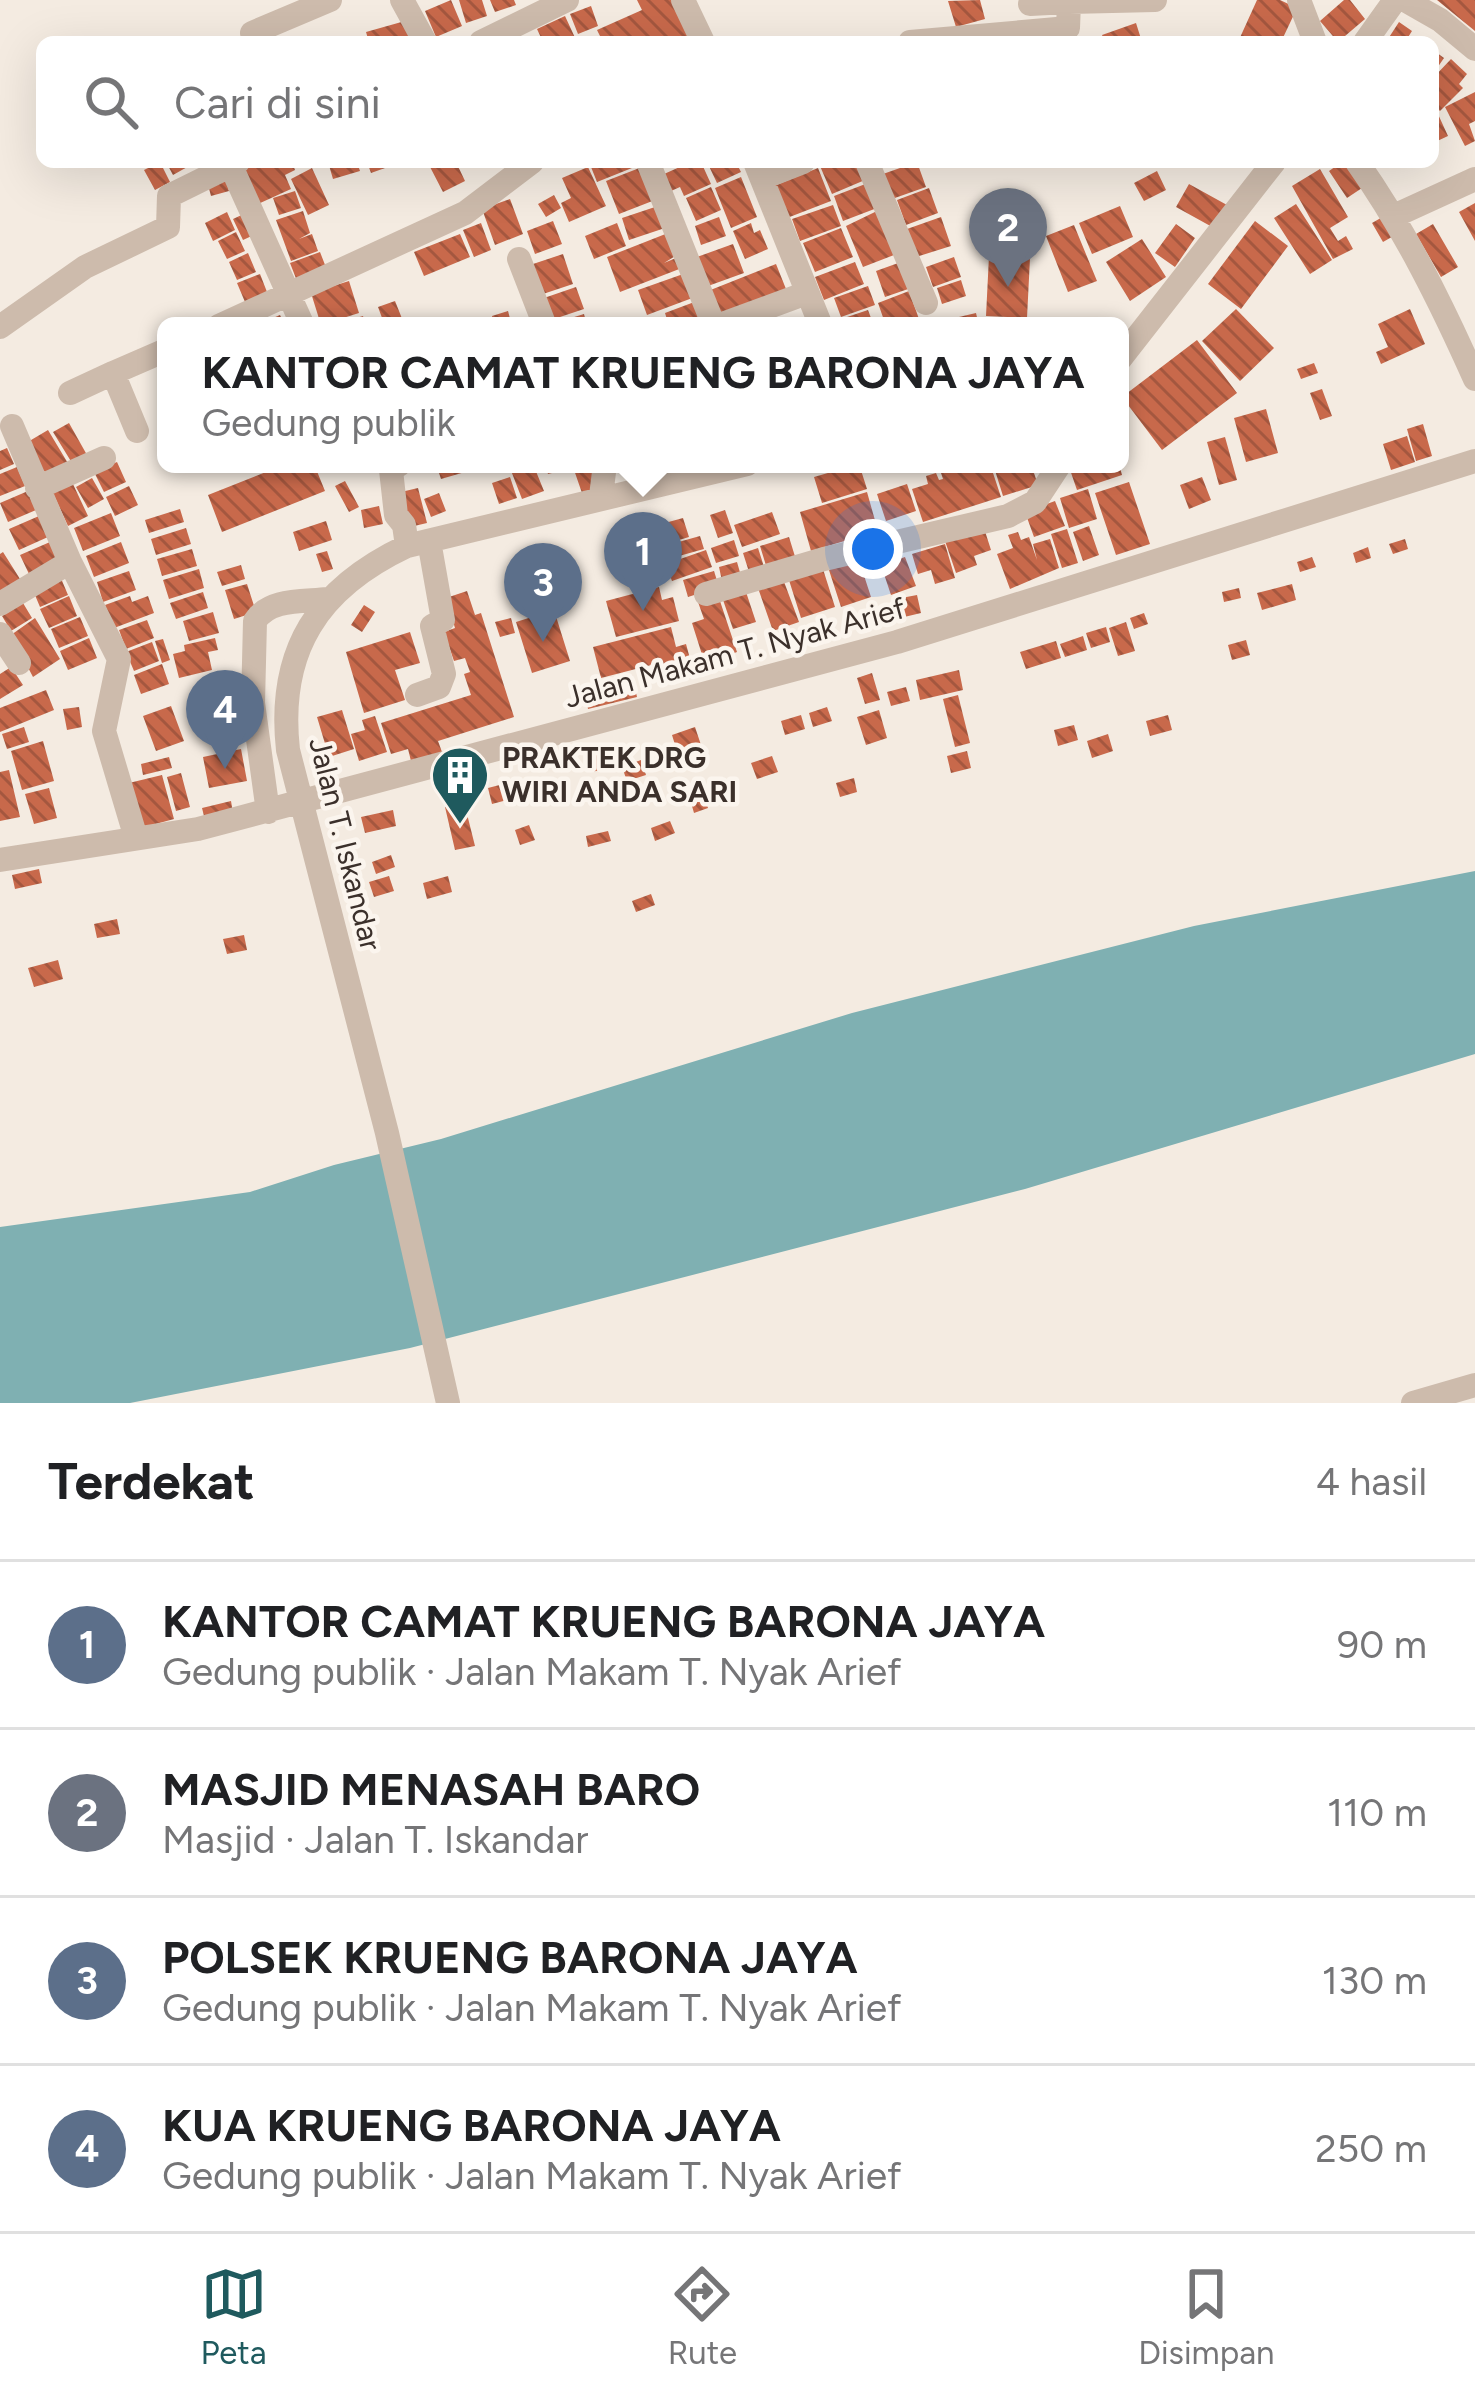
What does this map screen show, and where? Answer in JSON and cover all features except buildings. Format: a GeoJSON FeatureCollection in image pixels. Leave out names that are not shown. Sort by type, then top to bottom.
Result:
{"type":"FeatureCollection","features":[{"type":"Feature","properties":{"kind":"street"},"geometry":{"type":"LineString","coordinates":[[252,33],[330,0]]}},
{"type":"Feature","properties":{"kind":"street"},"geometry":{"type":"LineString","coordinates":[[401,0],[422,36]]}},
{"type":"Feature","properties":{"kind":"street"},"geometry":{"type":"LineString","coordinates":[[493,36],[567,0]]}},
{"type":"Feature","properties":{"kind":"street"},"geometry":{"type":"LineString","coordinates":[[683,0],[700,36]]}},
{"type":"Feature","properties":{"kind":"street"},"geometry":{"type":"LineString","coordinates":[[996,36],[1069,24],[1155,0]]}},
{"type":"Feature","properties":{"kind":"street"},"geometry":{"type":"LineString","coordinates":[[1299,0],[1313,36]]}},
{"type":"Feature","properties":{"kind":"street"},"geometry":{"type":"LineString","coordinates":[[1369,36],[1396,0]]}},
{"type":"Feature","properties":{"kind":"street"},"geometry":{"type":"LineString","coordinates":[[1406,0],[1475,49]]}},
{"type":"Feature","properties":{"kind":"street"},"geometry":{"type":"LineString","coordinates":[[1030,4],[1069,24]]}},
{"type":"Feature","properties":{"kind":"street"},"geometry":{"type":"LineString","coordinates":[[0,327],[85,267],[169,227],[169,196],[226,168]]}},
{"type":"Feature","properties":{"kind":"street"},"geometry":{"type":"LineString","coordinates":[[236,168],[299,317]]}},
{"type":"Feature","properties":{"kind":"street"},"geometry":{"type":"LineString","coordinates":[[240,317],[465,213],[524,168]]}},
{"type":"Feature","properties":{"kind":"street"},"geometry":{"type":"LineString","coordinates":[[651,168],[712,317]]}},
{"type":"Feature","properties":{"kind":"street"},"geometry":{"type":"LineString","coordinates":[[870,168],[926,303]]}},
{"type":"Feature","properties":{"kind":"street"},"geometry":{"type":"LineString","coordinates":[[1129,351],[1269,168]]}},
{"type":"Feature","properties":{"kind":"street"},"geometry":{"type":"LineString","coordinates":[[1362,168],[1442,305],[1475,379]]}},
{"type":"Feature","properties":{"kind":"street"},"geometry":{"type":"LineString","coordinates":[[758,170],[816,317]]}},
{"type":"Feature","properties":{"kind":"street"},"geometry":{"type":"LineString","coordinates":[[1394,217],[1475,179]]}},
{"type":"Feature","properties":{"kind":"street"},"geometry":{"type":"LineString","coordinates":[[519,259],[542,317]]}},
{"type":"Feature","properties":{"kind":"street"},"geometry":{"type":"LineString","coordinates":[[740,317],[805,293]]}},
{"type":"Feature","properties":{"kind":"street"},"geometry":{"type":"LineString","coordinates":[[70,393],[157,354]]}},
{"type":"Feature","properties":{"kind":"street"},"geometry":{"type":"LineString","coordinates":[[113,373],[137,430]]}},
{"type":"Feature","properties":{"kind":"street"},"geometry":{"type":"LineString","coordinates":[[12,427],[70,562],[119,659],[104,731],[136,838]]}},
{"type":"Feature","properties":{"kind":"street"},"geometry":{"type":"LineString","coordinates":[[37,488],[104,458]]}},
{"type":"Feature","properties":{"kind":"street","name":"Jalan Makam T. Nyak Arief"},"geometry":{"type":"LineString","coordinates":[[0,860],[198,829],[268,812],[897,642],[1475,461]]}},
{"type":"Feature","properties":{"kind":"street"},"geometry":{"type":"LineString","coordinates":[[391,473],[396,515],[418,543],[443,620],[431,626],[444,674],[439,687],[417,694]]}},
{"type":"Feature","properties":{"kind":"street"},"geometry":{"type":"LineString","coordinates":[[602,496],[604,473]]}},
{"type":"Feature","properties":{"kind":"street","name":"Jalan T. Iskandar"},"geometry":{"type":"LineString","coordinates":[[448,1403],[387,1132],[288,749],[287,680],[293,657],[328,599],[359,572],[418,543],[706,473]]}},
{"type":"Feature","properties":{"kind":"street"},"geometry":{"type":"LineString","coordinates":[[706,594],[824,559],[1008,516],[1034,502],[1054,473]]}},
{"type":"Feature","properties":{"kind":"street"},"geometry":{"type":"LineString","coordinates":[[0,604],[70,562]]}},
{"type":"Feature","properties":{"kind":"street"},"geometry":{"type":"LineString","coordinates":[[268,812],[253,704],[255,621],[278,604],[328,599]]}},
{"type":"Feature","properties":{"kind":"street"},"geometry":{"type":"LineString","coordinates":[[0,634],[19,663]]}},
{"type":"Feature","properties":{"kind":"street"},"geometry":{"type":"LineString","coordinates":[[1414,1403],[1475,1385]]}},
{"type":"Feature","properties":{"kind":"water"},"geometry":{"type":"Polygon","coordinates":[[[1475,871],[1475,1054],[1025,1189],[410,1348],[130,1403],[0,1403],[0,1227],[250,1192],[441,1139],[852,1013],[1194,926],[1475,871]]]}},
{"type":"Feature","properties":{"kind":"place","name":"MASJID MENASAH BARO"},"geometry":{"type":"Point","coordinates":[1008,287]}},
{"type":"Feature","properties":{"kind":"place","name":"KANTOR CAMAT KRUENG BARONA JAYA"},"geometry":{"type":"Point","coordinates":[643,611]}},
{"type":"Feature","properties":{"kind":"place","name":"POLSEK KRUENG BARONA JAYA"},"geometry":{"type":"Point","coordinates":[543,642]}},
{"type":"Feature","properties":{"kind":"place","name":"KUA KRUENG BARONA JAYA"},"geometry":{"type":"Point","coordinates":[225,769]}},
{"type":"Feature","properties":{"kind":"place","name":"PRAKTEK DRG WIRI ANDA SARI"},"geometry":{"type":"Point","coordinates":[460,826]}}]}
